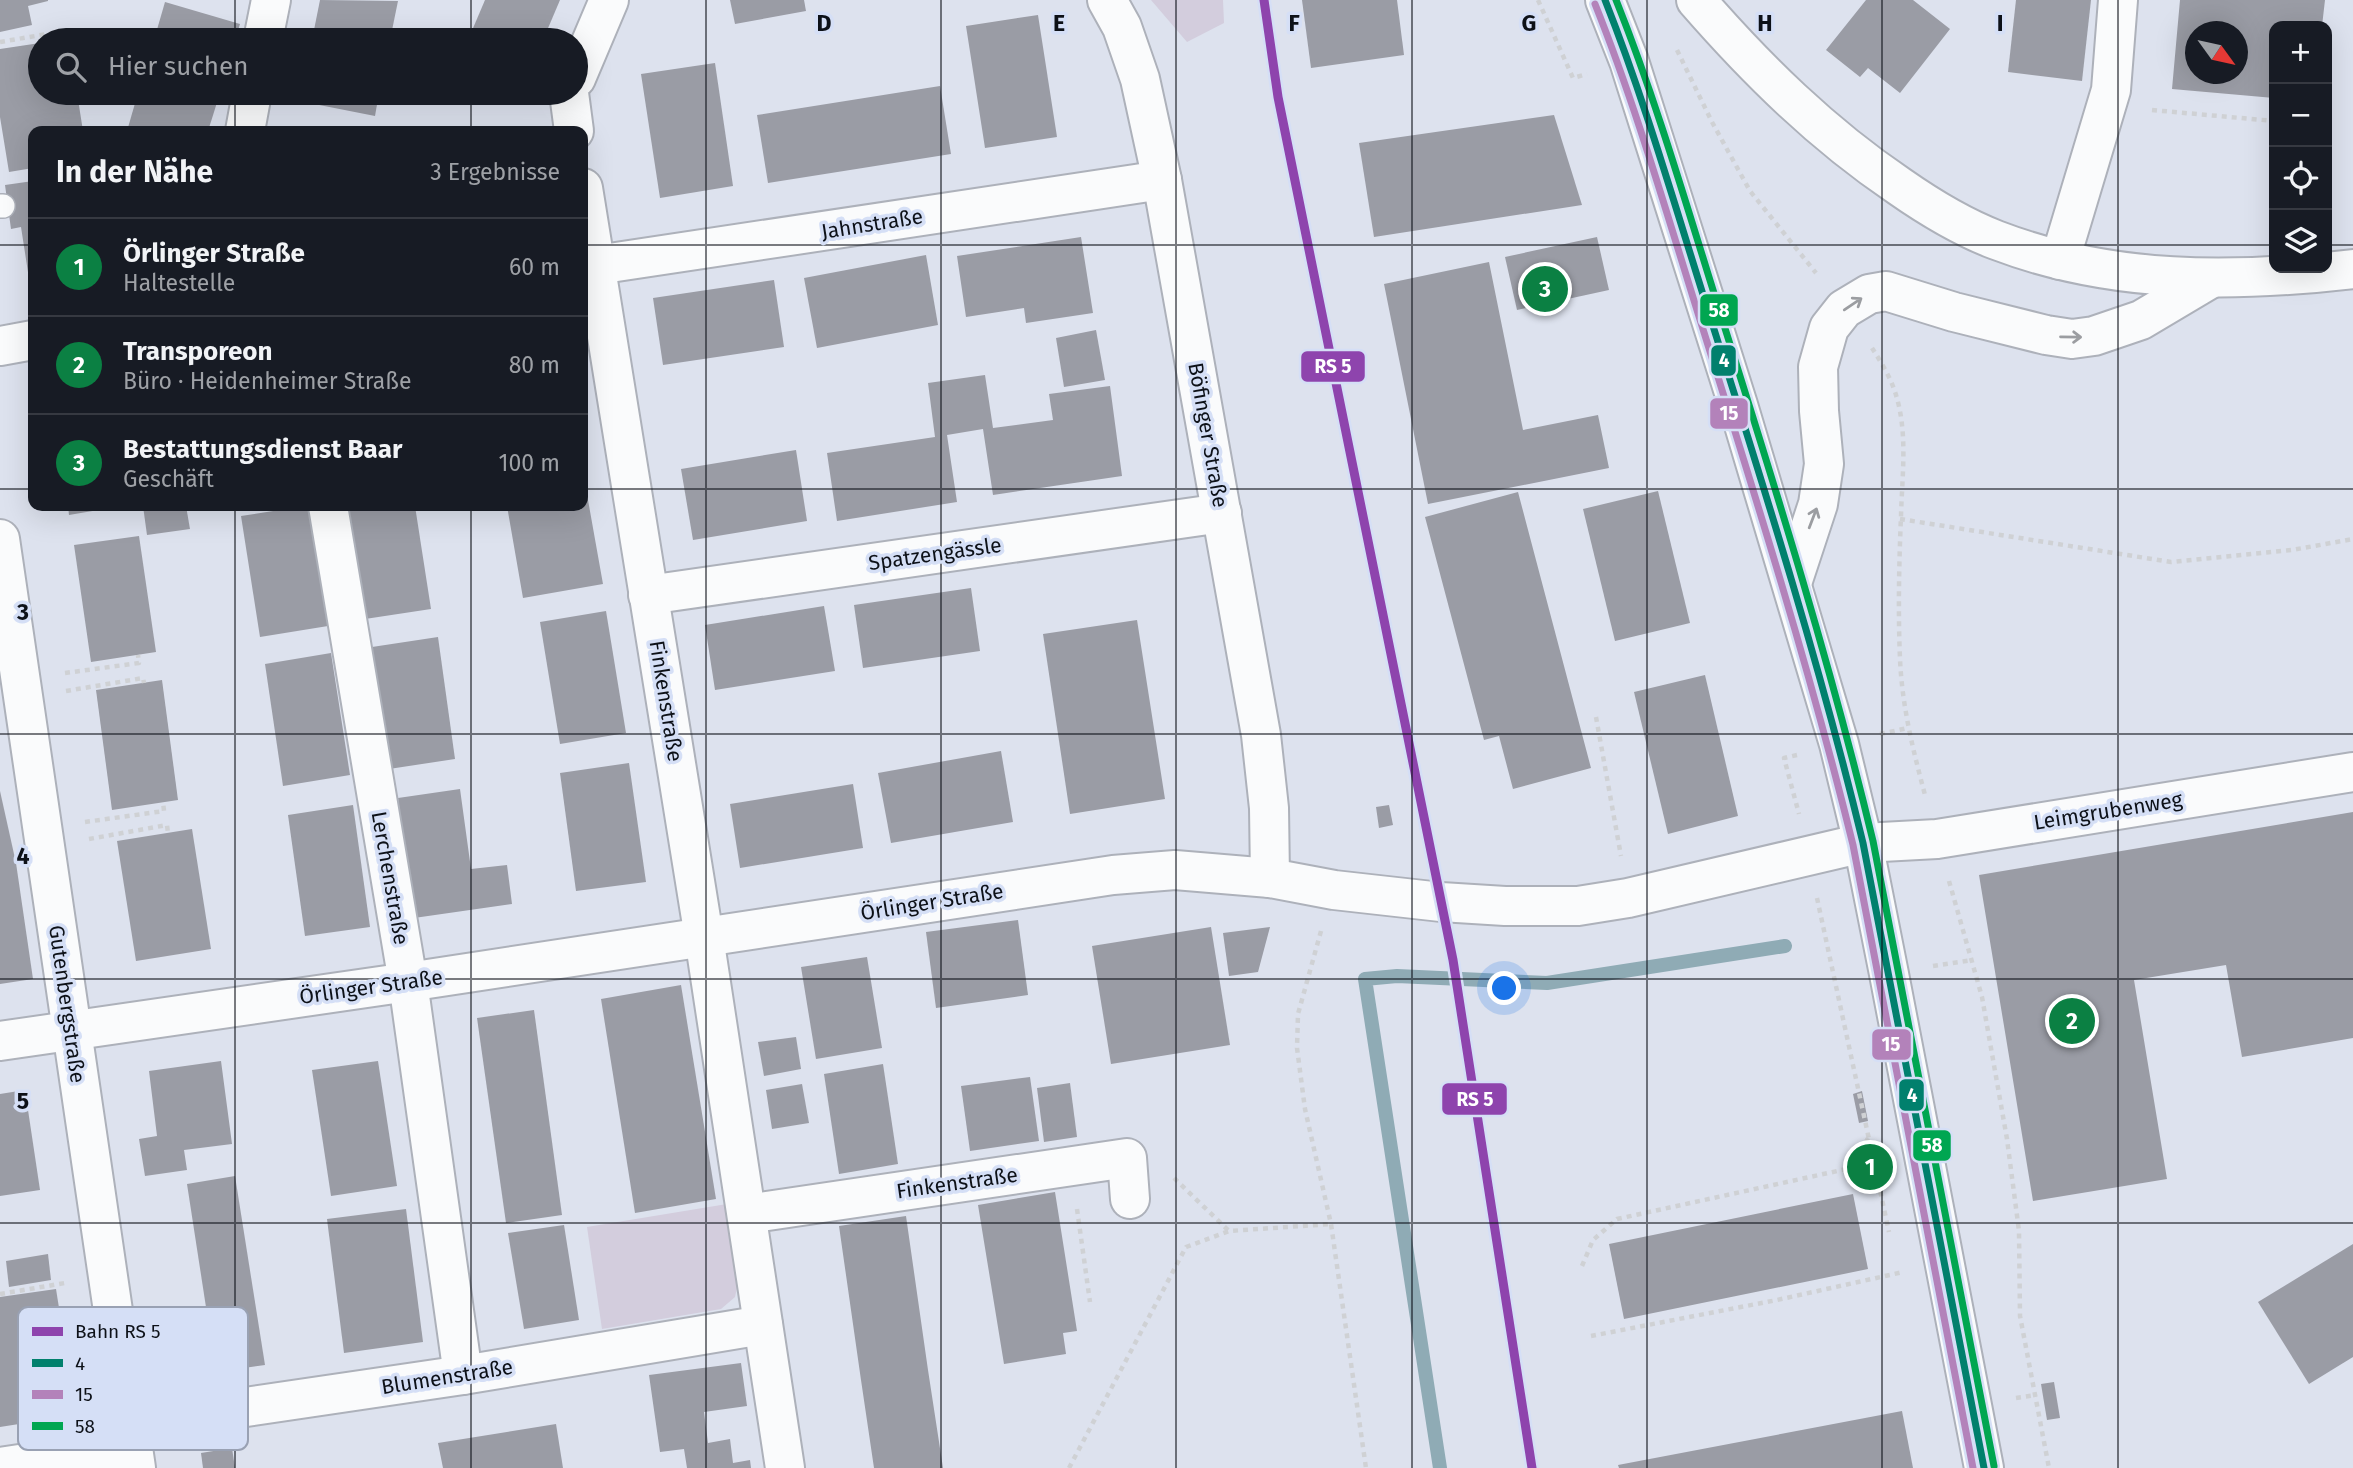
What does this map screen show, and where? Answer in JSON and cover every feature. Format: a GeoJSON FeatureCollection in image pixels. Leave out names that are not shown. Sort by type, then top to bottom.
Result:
{"type":"FeatureCollection","features":[{"type":"Feature","properties":{"kind":"street"},"geometry":{"type":"LineString","coordinates":[[265,28],[271,0]]}},
{"type":"Feature","properties":{"kind":"street"},"geometry":{"type":"LineString","coordinates":[[588,50],[609,0]]}},
{"type":"Feature","properties":{"kind":"street","name":"Böfinger Straße"},"geometry":{"type":"LineString","coordinates":[[1107,0],[1122,27],[1140,79],[1162,180],[1261,736],[1269,808],[1270,878]]}},
{"type":"Feature","properties":{"kind":"street"},"geometry":{"type":"LineString","coordinates":[[1605,0],[1629,61],[1738,405],[1839,744],[1863,843],[1984,1468]]}},
{"type":"Feature","properties":{"kind":"street"},"geometry":{"type":"LineString","coordinates":[[1696,0],[1742,52],[1797,107],[1861,161],[1932,209],[1995,240],[2060,260],[2138,275],[2210,279],[2353,269]]}},
{"type":"Feature","properties":{"kind":"street"},"geometry":{"type":"LineString","coordinates":[[2060,260],[2111,90],[2118,0]]}},
{"type":"Feature","properties":{"kind":"street"},"geometry":{"type":"LineString","coordinates":[[246,126],[250,105]]}},
{"type":"Feature","properties":{"kind":"street"},"geometry":{"type":"LineString","coordinates":[[571,105],[573,126]]}},
{"type":"Feature","properties":{"kind":"street","name":"Jahnstraße"},"geometry":{"type":"LineString","coordinates":[[589,266],[1162,180]]}},
{"type":"Feature","properties":{"kind":"street","name":"Finkenstraße"},"geometry":{"type":"LineString","coordinates":[[589,266],[648,595],[704,937],[785,1468]]}},
{"type":"Feature","properties":{"kind":"street"},"geometry":{"type":"LineString","coordinates":[[1792,583],[1818,504],[1824,464],[1818,368],[1829,328],[1844,309],[1868,294],[1885,291],[1954,312],[2072,339],[2094,336],[2141,320],[2210,279]]}},
{"type":"Feature","properties":{"kind":"street"},"geometry":{"type":"LineString","coordinates":[[0,346],[28,341]]}},
{"type":"Feature","properties":{"kind":"street","name":"Lerchenstraße"},"geometry":{"type":"LineString","coordinates":[[329,511],[408,982],[463,1375]]}},
{"type":"Feature","properties":{"kind":"street","name":"Spatzengässle"},"geometry":{"type":"LineString","coordinates":[[648,595],[1222,513]]}},
{"type":"Feature","properties":{"kind":"street","name":"Gutenbergstraße"},"geometry":{"type":"LineString","coordinates":[[0,539],[4,598],[22,689],[113,1307]]}},
{"type":"Feature","properties":{"kind":"street","name":"Leimgrubenweg"},"geometry":{"type":"LineString","coordinates":[[1863,843],[1937,839],[2353,772]]}},
{"type":"Feature","properties":{"kind":"street","name":"Örlinger Straße"},"geometry":{"type":"LineString","coordinates":[[0,1041],[1113,875],[1175,870],[1270,878],[1334,890],[1505,906],[1578,906],[1629,898],[1863,843]]}},
{"type":"Feature","properties":{"kind":"street"},"geometry":{"type":"LineString","coordinates":[[1127,1158],[1130,1199]]}},
{"type":"Feature","properties":{"kind":"street","name":"Finkenstraße"},"geometry":{"type":"LineString","coordinates":[[747,1214],[1127,1158]]}},
{"type":"Feature","properties":{"kind":"street","name":"Blumenstraße"},"geometry":{"type":"LineString","coordinates":[[248,1421],[463,1375],[763,1325]]}},
{"type":"Feature","properties":{"kind":"street","name":"Blumenstraße"},"geometry":{"type":"LineString","coordinates":[[0,1467],[108,1450]]}},
{"type":"Feature","properties":{"kind":"path"},"geometry":{"type":"LineString","coordinates":[[0,42],[28,37]]}},
{"type":"Feature","properties":{"kind":"path"},"geometry":{"type":"LineString","coordinates":[[2106,106],[2269,121]]}},
{"type":"Feature","properties":{"kind":"path"},"geometry":{"type":"LineString","coordinates":[[1900,519],[2171,562],[2292,550],[2353,539]]}},
{"type":"Feature","properties":{"kind":"path"},"geometry":{"type":"LineString","coordinates":[[22,689],[139,663],[138,655]]}},
{"type":"Feature","properties":{"kind":"path"},"geometry":{"type":"LineString","coordinates":[[22,689],[143,678],[144,683]]}},
{"type":"Feature","properties":{"kind":"path"},"geometry":{"type":"LineString","coordinates":[[1596,717],[1629,898]]}},
{"type":"Feature","properties":{"kind":"path"},"geometry":{"type":"LineString","coordinates":[[1784,758],[1852,1049],[1891,1237]]}},
{"type":"Feature","properties":{"kind":"path"},"geometry":{"type":"LineString","coordinates":[[44,837],[164,811],[163,802]]}},
{"type":"Feature","properties":{"kind":"path"},"geometry":{"type":"LineString","coordinates":[[44,837],[167,825],[168,833]]}},
{"type":"Feature","properties":{"kind":"path"},"geometry":{"type":"LineString","coordinates":[[1937,839],[1984,1008],[2009,1152],[2019,1231],[2020,1316],[2049,1468]]}},
{"type":"Feature","properties":{"kind":"path"},"geometry":{"type":"LineString","coordinates":[[1334,890],[1298,1014],[1297,1048],[1305,1109],[1331,1224],[1366,1468]]}},
{"type":"Feature","properties":{"kind":"path"},"geometry":{"type":"LineString","coordinates":[[1582,1266],[1593,1240],[1617,1219],[1851,1168],[1869,1137]]}},
{"type":"Feature","properties":{"kind":"path"},"geometry":{"type":"LineString","coordinates":[[1127,1158],[1150,1155],[1229,1231]]}},
{"type":"Feature","properties":{"kind":"path"},"geometry":{"type":"LineString","coordinates":[[1071,1167],[1090,1302]]}},
{"type":"Feature","properties":{"kind":"path"},"geometry":{"type":"LineString","coordinates":[[1069,1468],[1186,1247],[1229,1231],[1331,1224]]}},
{"type":"Feature","properties":{"kind":"path"},"geometry":{"type":"LineString","coordinates":[[1896,1261],[1899,1273]]}},
{"type":"Feature","properties":{"kind":"path"},"geometry":{"type":"LineString","coordinates":[[0,1294],[108,1276]]}},
{"type":"Feature","properties":{"kind":"path"},"geometry":{"type":"LineString","coordinates":[[1591,1336],[1882,1277]]}},
{"type":"Feature","properties":{"kind":"path"},"geometry":{"type":"LineString","coordinates":[[2008,1400],[2036,1395]]}},
{"type":"Feature","properties":{"kind":"shaded area"},"geometry":{"type":"Polygon","coordinates":[[[1151,0],[1223,0],[1224,23],[1187,42],[1151,0]]]}},
{"type":"Feature","properties":{"kind":"shaded area"},"geometry":{"type":"Polygon","coordinates":[[[727,1204],[739,1279],[735,1297],[721,1309],[602,1329],[587,1227],[727,1204]]]}},
{"type":"Feature","properties":{"kind":"building"},"geometry":{"type":"Polygon","coordinates":[[[0,0],[48,1],[28,6],[32,25],[0,32],[0,0]]]}},
{"type":"Feature","properties":{"kind":"building"},"geometry":{"type":"Polygon","coordinates":[[[320,0],[398,1],[392,28],[314,28],[320,0]]]}},
{"type":"Feature","properties":{"kind":"building"},"geometry":{"type":"Polygon","coordinates":[[[485,0],[560,0],[548,28],[473,28],[485,0]]]}},
{"type":"Feature","properties":{"kind":"building"},"geometry":{"type":"Polygon","coordinates":[[[730,0],[804,0],[806,11],[735,24],[730,0]]]}},
{"type":"Feature","properties":{"kind":"building"},"geometry":{"type":"Polygon","coordinates":[[[1302,0],[1397,0],[1404,55],[1311,68],[1302,0]]]}},
{"type":"Feature","properties":{"kind":"building"},"geometry":{"type":"Polygon","coordinates":[[[1866,0],[1913,0],[1950,29],[1900,93],[1868,68],[1860,77],[1826,50],[1866,0]]]}},
{"type":"Feature","properties":{"kind":"building"},"geometry":{"type":"Polygon","coordinates":[[[2016,0],[2091,0],[2082,81],[2008,72],[2016,0]]]}},
{"type":"Feature","properties":{"kind":"building"},"geometry":{"type":"Polygon","coordinates":[[[2180,0],[2325,0],[2323,21],[2269,21],[2269,98],[2172,89],[2180,0]]]}},
{"type":"Feature","properties":{"kind":"building"},"geometry":{"type":"Polygon","coordinates":[[[165,2],[240,24],[239,28],[157,28],[165,2]]]}},
{"type":"Feature","properties":{"kind":"building"},"geometry":{"type":"Polygon","coordinates":[[[1038,15],[1057,137],[985,148],[966,26],[1038,15]]]}},
{"type":"Feature","properties":{"kind":"building"},"geometry":{"type":"Polygon","coordinates":[[[28,45],[28,105],[79,105],[82,126],[28,126],[28,169],[9,172],[0,117],[0,49],[28,45]]]}},
{"type":"Feature","properties":{"kind":"building"},"geometry":{"type":"Polygon","coordinates":[[[715,63],[733,186],[660,198],[641,74],[715,63]]]}},
{"type":"Feature","properties":{"kind":"building"},"geometry":{"type":"Polygon","coordinates":[[[940,86],[951,154],[768,183],[757,115],[940,86]]]}},
{"type":"Feature","properties":{"kind":"building"},"geometry":{"type":"Polygon","coordinates":[[[135,105],[216,105],[210,126],[128,126],[135,105]]]}},
{"type":"Feature","properties":{"kind":"building"},"geometry":{"type":"Polygon","coordinates":[[[319,105],[377,105],[375,116],[319,105]]]}},
{"type":"Feature","properties":{"kind":"building"},"geometry":{"type":"Polygon","coordinates":[[[1554,115],[1582,205],[1374,237],[1359,143],[1554,115]]]}},
{"type":"Feature","properties":{"kind":"building"},"geometry":{"type":"Polygon","coordinates":[[[28,182],[28,272],[21,227],[11,229],[5,185],[28,182]]]}},
{"type":"Feature","properties":{"kind":"building"},"geometry":{"type":"Polygon","coordinates":[[[1081,237],[1093,313],[1026,323],[1024,308],[966,317],[957,256],[1081,237]]]}},
{"type":"Feature","properties":{"kind":"building"},"geometry":{"type":"Polygon","coordinates":[[[1597,237],[1609,290],[1517,310],[1505,257],[1597,237]]]}},
{"type":"Feature","properties":{"kind":"building"},"geometry":{"type":"Polygon","coordinates":[[[926,255],[938,325],[817,348],[804,278],[926,255]]]}},
{"type":"Feature","properties":{"kind":"building"},"geometry":{"type":"Polygon","coordinates":[[[1489,262],[1523,430],[1598,415],[1609,468],[1428,504],[1384,284],[1489,262]]]}},
{"type":"Feature","properties":{"kind":"building"},"geometry":{"type":"Polygon","coordinates":[[[774,280],[784,347],[663,365],[653,298],[774,280]]]}},
{"type":"Feature","properties":{"kind":"building"},"geometry":{"type":"Polygon","coordinates":[[[1096,330],[1105,380],[1064,387],[1056,338],[1096,330]]]}},
{"type":"Feature","properties":{"kind":"building"},"geometry":{"type":"Polygon","coordinates":[[[985,375],[993,428],[1053,420],[1049,394],[1110,386],[1122,476],[993,495],[983,429],[947,435],[957,502],[837,521],[827,453],[935,437],[928,383],[985,375]]]}},
{"type":"Feature","properties":{"kind":"building"},"geometry":{"type":"Polygon","coordinates":[[[796,450],[807,521],[693,540],[681,469],[796,450]]]}},
{"type":"Feature","properties":{"kind":"building"},"geometry":{"type":"Polygon","coordinates":[[[1658,491],[1690,623],[1615,641],[1583,509],[1658,491]]]}},
{"type":"Feature","properties":{"kind":"building"},"geometry":{"type":"Polygon","coordinates":[[[1518,492],[1591,768],[1513,789],[1499,736],[1484,740],[1425,517],[1518,492]]]}},
{"type":"Feature","properties":{"kind":"building"},"geometry":{"type":"Polygon","coordinates":[[[588,500],[603,584],[523,598],[508,511],[588,511],[588,500]]]}},
{"type":"Feature","properties":{"kind":"building"},"geometry":{"type":"Polygon","coordinates":[[[69,511],[92,511],[69,515],[69,511]]]}},
{"type":"Feature","properties":{"kind":"building"},"geometry":{"type":"Polygon","coordinates":[[[144,511],[187,511],[190,529],[147,535],[144,511]]]}},
{"type":"Feature","properties":{"kind":"building"},"geometry":{"type":"Polygon","coordinates":[[[273,511],[310,511],[328,626],[260,637],[241,516],[273,511]]]}},
{"type":"Feature","properties":{"kind":"building"},"geometry":{"type":"Polygon","coordinates":[[[349,511],[416,511],[431,609],[365,619],[349,511]]]}},
{"type":"Feature","properties":{"kind":"building"},"geometry":{"type":"Polygon","coordinates":[[[139,536],[156,652],[91,662],[74,545],[139,536]]]}},
{"type":"Feature","properties":{"kind":"building"},"geometry":{"type":"Polygon","coordinates":[[[971,588],[980,651],[863,668],[854,605],[971,588]]]}},
{"type":"Feature","properties":{"kind":"building"},"geometry":{"type":"Polygon","coordinates":[[[824,606],[835,671],[715,690],[705,625],[824,606]]]}},
{"type":"Feature","properties":{"kind":"building"},"geometry":{"type":"Polygon","coordinates":[[[606,611],[626,733],[560,744],[540,622],[606,611]]]}},
{"type":"Feature","properties":{"kind":"building"},"geometry":{"type":"Polygon","coordinates":[[[1137,620],[1165,799],[1070,814],[1043,634],[1137,620]]]}},
{"type":"Feature","properties":{"kind":"building"},"geometry":{"type":"Polygon","coordinates":[[[438,637],[455,759],[389,769],[372,647],[438,637]]]}},
{"type":"Feature","properties":{"kind":"building"},"geometry":{"type":"Polygon","coordinates":[[[331,653],[350,775],[283,786],[265,664],[331,653]]]}},
{"type":"Feature","properties":{"kind":"building"},"geometry":{"type":"Polygon","coordinates":[[[1705,675],[1738,816],[1668,834],[1634,692],[1705,675]]]}},
{"type":"Feature","properties":{"kind":"building"},"geometry":{"type":"Polygon","coordinates":[[[162,680],[178,800],[112,810],[96,690],[162,680]]]}},
{"type":"Feature","properties":{"kind":"building"},"geometry":{"type":"Polygon","coordinates":[[[1001,751],[1013,822],[891,843],[878,773],[1001,751]]]}},
{"type":"Feature","properties":{"kind":"building"},"geometry":{"type":"Polygon","coordinates":[[[629,763],[646,882],[576,891],[560,773],[629,763]]]}},
{"type":"Feature","properties":{"kind":"building"},"geometry":{"type":"Polygon","coordinates":[[[853,784],[863,848],[740,868],[730,804],[853,784]]]}},
{"type":"Feature","properties":{"kind":"building"},"geometry":{"type":"Polygon","coordinates":[[[460,789],[471,869],[507,865],[512,904],[414,918],[398,798],[460,789]]]}},
{"type":"Feature","properties":{"kind":"building"},"geometry":{"type":"Polygon","coordinates":[[[0,791],[16,863],[33,979],[0,984],[0,791]]]}},
{"type":"Feature","properties":{"kind":"building"},"geometry":{"type":"Polygon","coordinates":[[[353,805],[370,927],[305,936],[288,815],[353,805]]]}},
{"type":"Feature","properties":{"kind":"building"},"geometry":{"type":"Polygon","coordinates":[[[1389,805],[1393,825],[1379,828],[1376,807],[1389,805]]]}},
{"type":"Feature","properties":{"kind":"building"},"geometry":{"type":"Polygon","coordinates":[[[2353,812],[2353,1038],[2242,1057],[2226,965],[2134,980],[2167,1179],[2033,1201],[1979,875],[2353,812]]]}},
{"type":"Feature","properties":{"kind":"building"},"geometry":{"type":"Polygon","coordinates":[[[192,829],[211,949],[136,961],[117,841],[192,829]]]}},
{"type":"Feature","properties":{"kind":"building"},"geometry":{"type":"Polygon","coordinates":[[[1018,920],[1028,995],[936,1008],[926,932],[1018,920]]]}},
{"type":"Feature","properties":{"kind":"building"},"geometry":{"type":"Polygon","coordinates":[[[1211,927],[1230,1045],[1111,1064],[1092,946],[1211,927]]]}},
{"type":"Feature","properties":{"kind":"building"},"geometry":{"type":"Polygon","coordinates":[[[1270,927],[1258,972],[1229,976],[1223,933],[1270,927]]]}},
{"type":"Feature","properties":{"kind":"building"},"geometry":{"type":"Polygon","coordinates":[[[867,957],[882,1048],[816,1059],[801,967],[867,957]]]}},
{"type":"Feature","properties":{"kind":"building"},"geometry":{"type":"Polygon","coordinates":[[[681,985],[716,1199],[635,1213],[601,999],[681,985]]]}},
{"type":"Feature","properties":{"kind":"building"},"geometry":{"type":"Polygon","coordinates":[[[534,1010],[562,1215],[506,1223],[477,1018],[534,1010]]]}},
{"type":"Feature","properties":{"kind":"building"},"geometry":{"type":"Polygon","coordinates":[[[796,1037],[801,1069],[764,1076],[758,1042],[796,1037]]]}},
{"type":"Feature","properties":{"kind":"building"},"geometry":{"type":"Polygon","coordinates":[[[221,1061],[232,1144],[184,1150],[187,1170],[145,1176],[139,1139],[157,1136],[149,1071],[221,1061]]]}},
{"type":"Feature","properties":{"kind":"building"},"geometry":{"type":"Polygon","coordinates":[[[378,1061],[397,1186],[331,1196],[312,1070],[378,1061]]]}},
{"type":"Feature","properties":{"kind":"building"},"geometry":{"type":"Polygon","coordinates":[[[883,1064],[898,1164],[839,1174],[824,1074],[883,1064]]]}},
{"type":"Feature","properties":{"kind":"building"},"geometry":{"type":"Polygon","coordinates":[[[1030,1077],[1039,1141],[970,1151],[961,1086],[1030,1077]]]}},
{"type":"Feature","properties":{"kind":"building"},"geometry":{"type":"Polygon","coordinates":[[[1070,1083],[1077,1137],[1044,1142],[1037,1088],[1070,1083]]]}},
{"type":"Feature","properties":{"kind":"building"},"geometry":{"type":"Polygon","coordinates":[[[802,1084],[809,1123],[772,1129],[766,1090],[802,1084]]]}},
{"type":"Feature","properties":{"kind":"building"},"geometry":{"type":"Polygon","coordinates":[[[25,1090],[40,1190],[0,1196],[0,1094],[25,1090]]]}},
{"type":"Feature","properties":{"kind":"building"},"geometry":{"type":"Polygon","coordinates":[[[1862,1091],[1868,1121],[1859,1123],[1853,1094],[1862,1091]]]}},
{"type":"Feature","properties":{"kind":"building"},"geometry":{"type":"Polygon","coordinates":[[[235,1176],[265,1365],[248,1367],[248,1307],[206,1307],[187,1184],[235,1176]]]}},
{"type":"Feature","properties":{"kind":"building"},"geometry":{"type":"Polygon","coordinates":[[[1055,1192],[1077,1331],[1063,1333],[1066,1354],[1004,1364],[978,1205],[1055,1192]]]}},
{"type":"Feature","properties":{"kind":"building"},"geometry":{"type":"Polygon","coordinates":[[[1853,1194],[1868,1269],[1624,1319],[1609,1244],[1853,1194]]]}},
{"type":"Feature","properties":{"kind":"building"},"geometry":{"type":"Polygon","coordinates":[[[406,1209],[423,1342],[344,1353],[327,1219],[406,1209]]]}},
{"type":"Feature","properties":{"kind":"building"},"geometry":{"type":"Polygon","coordinates":[[[906,1216],[943,1468],[874,1468],[861,1380],[839,1226],[906,1216]]]}},
{"type":"Feature","properties":{"kind":"building"},"geometry":{"type":"Polygon","coordinates":[[[564,1225],[579,1320],[524,1329],[508,1233],[564,1225]]]}},
{"type":"Feature","properties":{"kind":"building"},"geometry":{"type":"Polygon","coordinates":[[[2353,1244],[2353,1357],[2309,1384],[2258,1302],[2353,1244]]]}},
{"type":"Feature","properties":{"kind":"building"},"geometry":{"type":"Polygon","coordinates":[[[48,1254],[51,1280],[9,1287],[6,1261],[48,1254]]]}},
{"type":"Feature","properties":{"kind":"building"},"geometry":{"type":"Polygon","coordinates":[[[56,1289],[59,1307],[18,1307],[18,1424],[0,1427],[0,1297],[56,1289]]]}},
{"type":"Feature","properties":{"kind":"building"},"geometry":{"type":"Polygon","coordinates":[[[741,1363],[747,1406],[704,1412],[708,1443],[730,1439],[733,1463],[750,1460],[751,1468],[687,1468],[684,1449],[660,1452],[649,1375],[741,1363]]]}},
{"type":"Feature","properties":{"kind":"building"},"geometry":{"type":"Polygon","coordinates":[[[2054,1382],[2060,1418],[2047,1420],[2041,1384],[2054,1382]]]}},
{"type":"Feature","properties":{"kind":"building"},"geometry":{"type":"Polygon","coordinates":[[[1902,1411],[1913,1468],[1619,1468],[1618,1465],[1902,1411]]]}},
{"type":"Feature","properties":{"kind":"building"},"geometry":{"type":"Polygon","coordinates":[[[556,1424],[563,1468],[443,1468],[438,1443],[556,1424]]]}},
{"type":"Feature","properties":{"kind":"building"},"geometry":{"type":"Polygon","coordinates":[[[232,1450],[235,1468],[203,1468],[201,1453],[232,1450]]]}},
{"type":"Feature","properties":{"kind":"waterway"},"geometry":{"type":"LineString","coordinates":[[1440,1468],[1365,979],[1397,976],[1547,983],[1785,946]]}},
{"type":"Feature","properties":{"kind":"transit line"},"geometry":{"type":"LineString","coordinates":[[1264,0],[1278,97],[1453,960],[1532,1468]]}},
{"type":"Feature","properties":{"kind":"transit line","name":"4"},"geometry":{"type":"LineString","coordinates":[[1605,0],[1648,121],[1753,454],[1793,583],[1847,778],[1863,843],[1984,1468]]}},
{"type":"Feature","properties":{"kind":"transit line","name":"58"},"geometry":{"type":"LineString","coordinates":[[1616,0],[1685,200],[1802,580],[1857,775],[1873,841],[1994,1466]]}},
{"type":"Feature","properties":{"kind":"transit line","name":"15"},"geometry":{"type":"LineString","coordinates":[[1595,4],[1638,124],[1742,455],[1801,649],[1853,845],[1973,1468]]}},
{"type":"Feature","properties":{"kind":"place","name":"Bestattungsdienst Baar"},"geometry":{"type":"Point","coordinates":[1545,289]}},
{"type":"Feature","properties":{"kind":"place","name":"Transporeon"},"geometry":{"type":"Point","coordinates":[2072,1021]}},
{"type":"Feature","properties":{"kind":"place","name":"Örlinger Straße"},"geometry":{"type":"Point","coordinates":[1870,1167]}}]}
